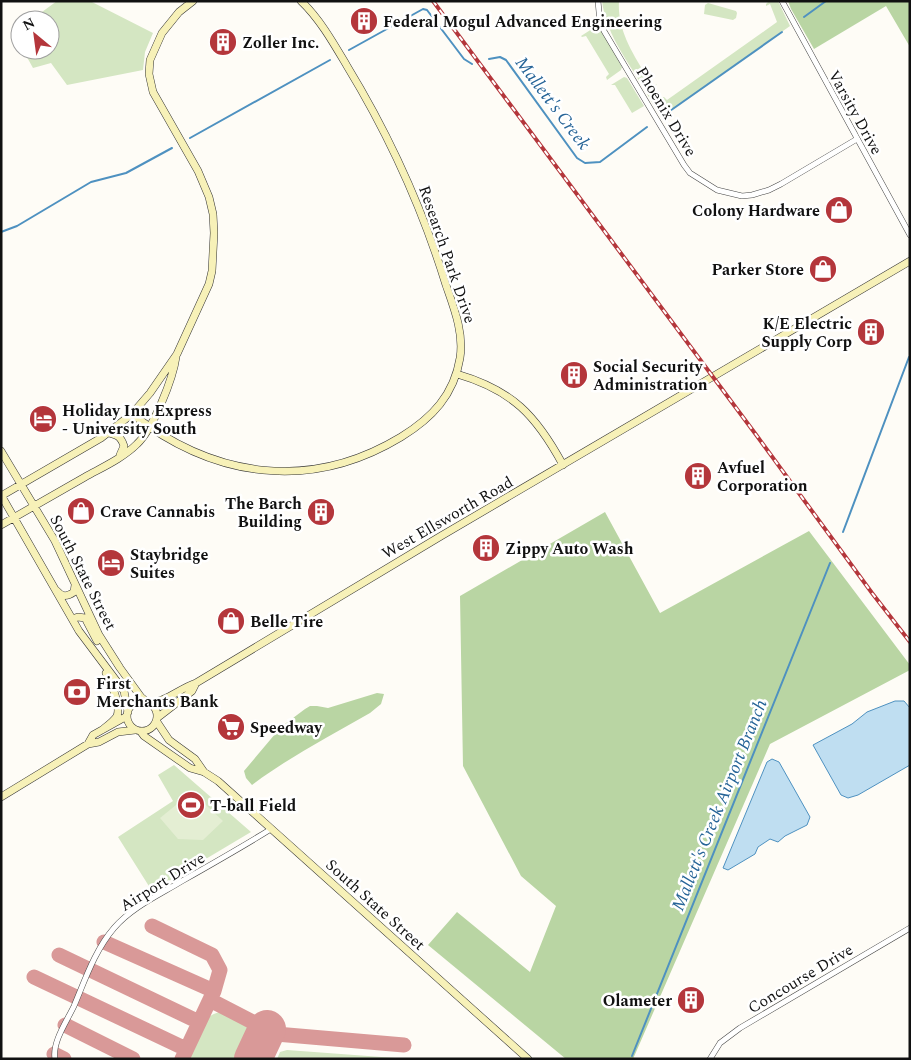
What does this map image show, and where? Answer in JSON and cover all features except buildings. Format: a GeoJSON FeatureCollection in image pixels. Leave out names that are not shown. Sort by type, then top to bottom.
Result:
{"type":"FeatureCollection","features":[{"type":"Feature","properties":{"kind":"main road"},"geometry":{"type":"LineString","coordinates":[[1,495],[109,433],[132,414],[150,393],[177,354],[209,284],[214,233],[213,214],[205,184],[153,92],[150,83],[150,60],[162,33],[179,12],[193,1]]}},
{"type":"Feature","properties":{"kind":"main road","name":"Research Park Drive"},"geometry":{"type":"LineString","coordinates":[[132,414],[150,428],[200,455],[257,470],[280,471],[328,467],[371,453],[417,426],[441,403],[451,389],[457,374],[460,356],[460,333],[436,252],[418,202],[382,126],[362,90],[328,36],[301,1]]}},
{"type":"Feature","properties":{"kind":"main road","name":"West Ellsworth Road"},"geometry":{"type":"LineString","coordinates":[[149,703],[166,699],[187,686],[196,684],[441,536],[910,260]]}},
{"type":"Feature","properties":{"kind":"main road"},"geometry":{"type":"LineString","coordinates":[[1,524],[118,458],[137,444],[150,428],[174,371],[177,354]]}},
{"type":"Feature","properties":{"kind":"main road"},"geometry":{"type":"LineString","coordinates":[[457,374],[488,385],[516,402],[545,433],[563,465]]}},
{"type":"Feature","properties":{"kind":"main road"},"geometry":{"type":"LineString","coordinates":[[109,433],[119,437],[124,446],[118,458]]}},
{"type":"Feature","properties":{"kind":"main road","name":"South State Street"},"geometry":{"type":"LineString","coordinates":[[1,452],[55,541],[105,645],[141,697],[149,703]]}},
{"type":"Feature","properties":{"kind":"main road","name":"South State Street"},"geometry":{"type":"LineString","coordinates":[[1,495],[72,619],[88,644],[124,691],[128,714]]}},
{"type":"Feature","properties":{"kind":"main road"},"geometry":{"type":"LineString","coordinates":[[55,589],[60,594],[68,596],[74,592],[75,584]]}},
{"type":"Feature","properties":{"kind":"main road"},"geometry":{"type":"LineString","coordinates":[[72,619],[78,617],[85,618],[96,639],[105,645]]}},
{"type":"Feature","properties":{"kind":"main road"},"geometry":{"type":"LineString","coordinates":[[88,644],[96,648],[110,667],[117,664]]}},
{"type":"Feature","properties":{"kind":"main road"},"geometry":{"type":"LineString","coordinates":[[98,657],[109,678],[118,709],[116,717],[102,730]]}},
{"type":"Feature","properties":{"kind":"main road","name":"West Ellsworth Road"},"geometry":{"type":"LineString","coordinates":[[157,720],[192,691],[196,684]]}},
{"type":"Feature","properties":{"kind":"main road"},"geometry":{"type":"LineString","coordinates":[[1,797],[88,744],[99,742],[118,732],[152,729],[157,720],[156,710],[149,703],[135,703],[128,714],[94,736],[88,744]]}},
{"type":"Feature","properties":{"kind":"main road"},"geometry":{"type":"LineString","coordinates":[[128,714],[128,722],[138,731]]}},
{"type":"Feature","properties":{"kind":"main road","name":"South State Street"},"geometry":{"type":"LineString","coordinates":[[157,720],[169,740],[195,759],[204,772]]}},
{"type":"Feature","properties":{"kind":"main road","name":"South State Street"},"geometry":{"type":"LineString","coordinates":[[138,731],[190,768],[204,772],[218,782],[528,1059]]}},
{"type":"Feature","properties":{"kind":"street","name":"Phoenix Drive"},"geometry":{"type":"LineString","coordinates":[[598,1],[600,23],[604,31],[684,165],[690,173],[710,187],[728,194],[742,196],[760,193],[781,184],[857,139]]}},
{"type":"Feature","properties":{"kind":"street","name":"Varsity Drive"},"geometry":{"type":"LineString","coordinates":[[782,1],[910,235]]}},
{"type":"Feature","properties":{"kind":"street","name":"Airport Drive"},"geometry":{"type":"LineString","coordinates":[[55,1059],[54,1054],[58,1041],[89,970],[114,928],[125,917],[146,902],[271,829]]}},
{"type":"Feature","properties":{"kind":"street","name":"Concourse Drive"},"geometry":{"type":"LineString","coordinates":[[710,1059],[720,1043],[740,1028],[910,928]]}},
{"type":"Feature","properties":{"kind":"green space"},"geometry":{"type":"Polygon","coordinates":[[[57,1],[90,1],[153,33],[145,52],[143,70],[67,85],[51,63],[33,68],[29,60],[60,60],[60,10],[45,10],[57,1]]]}},
{"type":"Feature","properties":{"kind":"green space"},"geometry":{"type":"Polygon","coordinates":[[[602,1],[619,1],[621,22],[628,42],[648,79],[653,77],[647,82],[640,82],[616,43],[607,23],[602,1]]]}},
{"type":"Feature","properties":{"kind":"green space"},"geometry":{"type":"Polygon","coordinates":[[[769,1],[778,1],[790,26],[661,117],[647,94],[648,90],[657,84],[654,88],[660,99],[664,97],[667,100],[777,22],[770,4],[766,6],[769,1]]]}},
{"type":"Feature","properties":{"kind":"green space"},"geometry":{"type":"Polygon","coordinates":[[[788,1],[910,1],[910,47],[886,6],[814,49],[788,1]]]}},
{"type":"Feature","properties":{"kind":"green space"},"geometry":{"type":"Polygon","coordinates":[[[708,3],[736,11],[736,18],[733,20],[704,14],[705,5],[708,3]]]}},
{"type":"Feature","properties":{"kind":"green space"},"geometry":{"type":"Polygon","coordinates":[[[595,27],[600,28],[622,67],[621,70],[607,80],[606,77],[609,74],[586,36],[581,36],[595,27]]]}},
{"type":"Feature","properties":{"kind":"green space"},"geometry":{"type":"Polygon","coordinates":[[[624,77],[627,78],[644,106],[632,113],[615,85],[611,85],[624,77]]]}},
{"type":"Feature","properties":{"kind":"green space"},"geometry":{"type":"Polygon","coordinates":[[[605,512],[660,613],[809,531],[910,665],[910,670],[770,744],[633,1059],[566,1059],[428,945],[457,912],[530,972],[556,906],[521,876],[463,766],[460,596],[605,512]]]}},
{"type":"Feature","properties":{"kind":"green space"},"geometry":{"type":"Polygon","coordinates":[[[377,693],[384,694],[381,704],[370,713],[295,756],[252,785],[246,778],[244,771],[281,727],[305,709],[310,706],[328,708],[377,693]]]}},
{"type":"Feature","properties":{"kind":"green space"},"geometry":{"type":"Polygon","coordinates":[[[174,765],[251,832],[152,891],[118,837],[173,801],[158,775],[174,765]]]}},
{"type":"Feature","properties":{"kind":"green space","name":"T-ball Field"},"geometry":{"type":"Polygon","coordinates":[[[192,792],[223,821],[203,840],[178,839],[160,818],[192,792]]]}},
{"type":"Feature","properties":{"kind":"green space"},"geometry":{"type":"Polygon","coordinates":[[[220,1012],[240,1017],[249,1026],[249,1036],[239,1059],[186,1059],[202,1024],[213,1014],[220,1012]]]}},
{"type":"Feature","properties":{"kind":"green space"},"geometry":{"type":"Polygon","coordinates":[[[287,1050],[396,1059],[277,1059],[280,1052],[287,1050]]]}},
{"type":"Feature","properties":{"kind":"water"},"geometry":{"type":"Polygon","coordinates":[[[895,701],[904,701],[910,708],[910,765],[858,795],[848,798],[841,795],[813,745],[852,724],[867,712],[895,701]]]}},
{"type":"Feature","properties":{"kind":"water"},"geometry":{"type":"Polygon","coordinates":[[[772,759],[779,762],[810,817],[807,825],[785,836],[778,842],[770,839],[758,847],[755,854],[728,870],[723,868],[767,762],[772,759]]]}},
{"type":"Feature","properties":{"kind":"waterway","name":"Mallett's Creek"},"geometry":{"type":"LineString","coordinates":[[804,17],[826,1]]}},
{"type":"Feature","properties":{"kind":"waterway","name":"Mallett's Creek"},"geometry":{"type":"LineString","coordinates":[[349,50],[423,9],[427,10],[464,59],[472,64]]}},
{"type":"Feature","properties":{"kind":"waterway","name":"Mallett's Creek"},"geometry":{"type":"LineString","coordinates":[[667,113],[782,32]]}},
{"type":"Feature","properties":{"kind":"waterway","name":"Mallett's Creek"},"geometry":{"type":"LineString","coordinates":[[489,59],[500,57],[506,60],[577,158],[585,163],[600,162],[647,127]]}},
{"type":"Feature","properties":{"kind":"waterway","name":"Mallett's Creek"},"geometry":{"type":"LineString","coordinates":[[190,138],[330,60]]}},
{"type":"Feature","properties":{"kind":"waterway","name":"Mallett's Creek"},"geometry":{"type":"LineString","coordinates":[[1,232],[17,226],[91,182],[126,173],[172,148]]}},
{"type":"Feature","properties":{"kind":"waterway","name":"Mallett's Creek Airport Branch"},"geometry":{"type":"LineString","coordinates":[[843,532],[909,357]]}},
{"type":"Feature","properties":{"kind":"waterway","name":"Mallett's Creek Airport Branch"},"geometry":{"type":"LineString","coordinates":[[632,1056],[830,563]]}},
{"type":"Feature","properties":{"kind":"taxiway"},"geometry":{"type":"LineString","coordinates":[[152,926],[212,955],[220,970],[214,991],[182,1059]]}},
{"type":"Feature","properties":{"kind":"taxiway"},"geometry":{"type":"LineString","coordinates":[[104,942],[214,991]]}},
{"type":"Feature","properties":{"kind":"taxiway"},"geometry":{"type":"LineString","coordinates":[[59,955],[199,1022]]}},
{"type":"Feature","properties":{"kind":"taxiway"},"geometry":{"type":"LineString","coordinates":[[34,977],[186,1049]]}},
{"type":"Feature","properties":{"kind":"taxiway"},"geometry":{"type":"LineString","coordinates":[[210,1000],[276,1034],[404,1045]]}},
{"type":"Feature","properties":{"kind":"taxiway"},"geometry":{"type":"LineString","coordinates":[[65,1025],[133,1059]]}},
{"type":"Feature","properties":{"kind":"taxiway"},"geometry":{"type":"LineString","coordinates":[[54,1054],[64,1059]]}},
{"type":"Feature","properties":{"kind":"runway"},"geometry":{"type":"LineString","coordinates":[[253,1059],[267,1029]]}},
{"type":"Feature","properties":{"kind":"railway"},"geometry":{"type":"LineString","coordinates":[[433,1],[910,642]]}},
{"type":"Feature","properties":{"kind":"place","name":"Federal Mogul Advanced Engineering"},"geometry":{"type":"Point","coordinates":[364,21]}},
{"type":"Feature","properties":{"kind":"place","name":"Zoller Inc."},"geometry":{"type":"Point","coordinates":[223,42]}},
{"type":"Feature","properties":{"kind":"place","name":"Colony Hardware"},"geometry":{"type":"Point","coordinates":[839,210]}},
{"type":"Feature","properties":{"kind":"place","name":"Parker Store"},"geometry":{"type":"Point","coordinates":[823,269]}},
{"type":"Feature","properties":{"kind":"place","name":"K/E Electric Supply Corp"},"geometry":{"type":"Point","coordinates":[871,332]}},
{"type":"Feature","properties":{"kind":"place","name":"Social Security Administration"},"geometry":{"type":"Point","coordinates":[574,375]}},
{"type":"Feature","properties":{"kind":"place","name":"Holiday Inn Express - University South"},"geometry":{"type":"Point","coordinates":[43,419]}},
{"type":"Feature","properties":{"kind":"place","name":"Avfuel Corporation"},"geometry":{"type":"Point","coordinates":[698,476]}},
{"type":"Feature","properties":{"kind":"place","name":"Crave Cannabis"},"geometry":{"type":"Point","coordinates":[81,511]}},
{"type":"Feature","properties":{"kind":"place","name":"The Barch Building"},"geometry":{"type":"Point","coordinates":[321,512]}},
{"type":"Feature","properties":{"kind":"place","name":"Zippy Auto Wash"},"geometry":{"type":"Point","coordinates":[486,548]}},
{"type":"Feature","properties":{"kind":"place","name":"Staybridge Suites"},"geometry":{"type":"Point","coordinates":[111,563]}},
{"type":"Feature","properties":{"kind":"place","name":"Belle Tire"},"geometry":{"type":"Point","coordinates":[231,621]}},
{"type":"Feature","properties":{"kind":"place","name":"First Merchants Bank"},"geometry":{"type":"Point","coordinates":[77,692]}},
{"type":"Feature","properties":{"kind":"place","name":"Speedway"},"geometry":{"type":"Point","coordinates":[231,727]}},
{"type":"Feature","properties":{"kind":"place","name":"T-ball Field"},"geometry":{"type":"Point","coordinates":[191,805]}},
{"type":"Feature","properties":{"kind":"place","name":"Olameter"},"geometry":{"type":"Point","coordinates":[691,1000]}}]}
